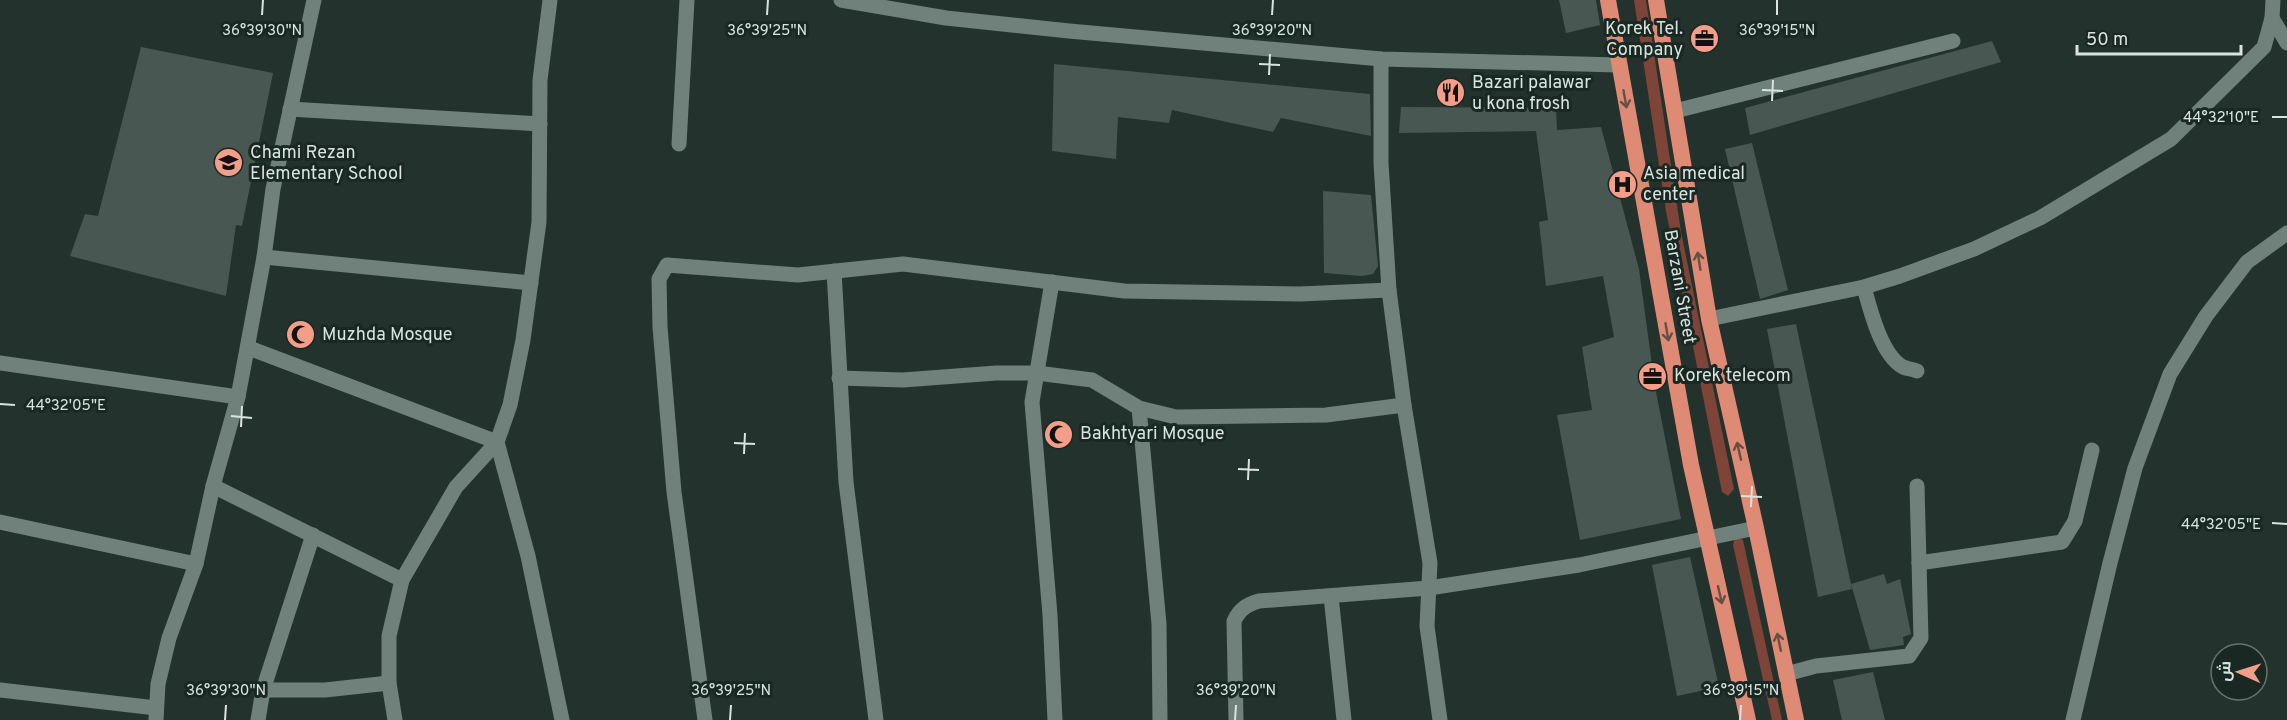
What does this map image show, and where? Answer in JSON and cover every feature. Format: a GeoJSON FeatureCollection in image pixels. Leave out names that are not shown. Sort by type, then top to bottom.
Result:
{"type":"FeatureCollection","features":[{"type":"Feature","properties":{"kind":"highway","name":"Barzani Street"},"geometry":{"type":"LineString","coordinates":[[1608,0],[1691,465],[1748,720]]}},
{"type":"Feature","properties":{"kind":"highway","name":"Barzani Street"},"geometry":{"type":"LineString","coordinates":[[1656,0],[1709,319],[1796,720]]}},
{"type":"Feature","properties":{"kind":"street"},"geometry":{"type":"LineString","coordinates":[[0,690],[156,714],[158,684],[169,638],[196,564],[213,486],[249,348],[273,189],[314,0]]}},
{"type":"Feature","properties":{"kind":"street"},"geometry":{"type":"LineString","coordinates":[[395,720],[389,683],[390,636],[402,580],[456,487],[497,442],[510,405],[523,340],[539,222],[540,80],[550,0]]}},
{"type":"Feature","properties":{"kind":"street"},"geometry":{"type":"LineString","coordinates":[[679,144],[687,0]]}},
{"type":"Feature","properties":{"kind":"street"},"geometry":{"type":"LineString","coordinates":[[841,0],[946,18],[1381,59],[1618,65]]}},
{"type":"Feature","properties":{"kind":"street"},"geometry":{"type":"LineString","coordinates":[[2273,0],[2287,43]]}},
{"type":"Feature","properties":{"kind":"street"},"geometry":{"type":"LineString","coordinates":[[1709,319],[1864,287],[1942,261],[2040,218],[2171,139],[2264,47],[2280,18]]}},
{"type":"Feature","properties":{"kind":"street"},"geometry":{"type":"LineString","coordinates":[[1674,111],[1953,40]]}},
{"type":"Feature","properties":{"kind":"street"},"geometry":{"type":"LineString","coordinates":[[1381,59],[1381,163],[1389,290],[1404,405],[1430,563],[1426,626],[1440,720]]}},
{"type":"Feature","properties":{"kind":"street"},"geometry":{"type":"LineString","coordinates":[[290,109],[540,124]]}},
{"type":"Feature","properties":{"kind":"street"},"geometry":{"type":"LineString","coordinates":[[2073,720],[2110,563],[2136,468],[2170,374],[2206,316],[2247,262],[2287,233]]}},
{"type":"Feature","properties":{"kind":"street"},"geometry":{"type":"LineString","coordinates":[[264,257],[531,283]]}},
{"type":"Feature","properties":{"kind":"street"},"geometry":{"type":"LineString","coordinates":[[705,720],[674,492],[660,327],[659,279],[667,265],[798,275],[903,264],[1124,291],[1300,294],[1389,290]]}},
{"type":"Feature","properties":{"kind":"street"},"geometry":{"type":"LineString","coordinates":[[834,271],[846,482],[876,720]]}},
{"type":"Feature","properties":{"kind":"street"},"geometry":{"type":"LineString","coordinates":[[1052,282],[1032,402],[1050,615],[1055,720]]}},
{"type":"Feature","properties":{"kind":"street"},"geometry":{"type":"LineString","coordinates":[[1864,287],[1884,345],[1892,357],[1903,366],[1917,371]]}},
{"type":"Feature","properties":{"kind":"street"},"geometry":{"type":"LineString","coordinates":[[249,348],[497,442]]}},
{"type":"Feature","properties":{"kind":"street"},"geometry":{"type":"LineString","coordinates":[[0,363],[238,397]]}},
{"type":"Feature","properties":{"kind":"street"},"geometry":{"type":"LineString","coordinates":[[839,378],[903,380],[996,373],[1037,373],[1092,380],[1138,408],[1176,417],[1326,415],[1404,405]]}},
{"type":"Feature","properties":{"kind":"street"},"geometry":{"type":"LineString","coordinates":[[1138,408],[1160,624],[1160,720]]}},
{"type":"Feature","properties":{"kind":"street"},"geometry":{"type":"LineString","coordinates":[[497,442],[528,556],[562,720]]}},
{"type":"Feature","properties":{"kind":"street"},"geometry":{"type":"LineString","coordinates":[[1919,563],[2062,542],[2075,521],[2092,450]]}},
{"type":"Feature","properties":{"kind":"street"},"geometry":{"type":"LineString","coordinates":[[213,486],[402,580]]}},
{"type":"Feature","properties":{"kind":"street"},"geometry":{"type":"LineString","coordinates":[[1786,674],[1816,666],[1909,656],[1920,638],[1917,486]]}},
{"type":"Feature","properties":{"kind":"street"},"geometry":{"type":"LineString","coordinates":[[0,522],[196,564]]}},
{"type":"Feature","properties":{"kind":"street"},"geometry":{"type":"LineString","coordinates":[[1236,720],[1234,621],[1239,611],[1248,604],[1259,601],[1429,588],[1579,565],[1756,528]]}},
{"type":"Feature","properties":{"kind":"street"},"geometry":{"type":"LineString","coordinates":[[258,720],[263,690],[313,535]]}},
{"type":"Feature","properties":{"kind":"street"},"geometry":{"type":"LineString","coordinates":[[1331,596],[1344,720]]}},
{"type":"Feature","properties":{"kind":"street"},"geometry":{"type":"LineString","coordinates":[[263,690],[325,690],[389,683]]}},
{"type":"Feature","properties":{"kind":"shaded area"},"geometry":{"type":"Polygon","coordinates":[[[1634,0],[1646,0],[1681,232],[1734,489],[1728,496],[1722,492],[1666,211],[1634,0]]]}},
{"type":"Feature","properties":{"kind":"shaded area"},"geometry":{"type":"Polygon","coordinates":[[[1735,537],[1743,540],[1782,720],[1772,720],[1733,545],[1735,537]]]}},
{"type":"Feature","properties":{"kind":"building"},"geometry":{"type":"Polygon","coordinates":[[[1559,0],[1596,0],[1600,25],[1566,33],[1559,0]]]}},
{"type":"Feature","properties":{"kind":"building"},"geometry":{"type":"Polygon","coordinates":[[[1992,41],[2001,62],[1750,135],[1745,108],[1992,41]]]}},
{"type":"Feature","properties":{"kind":"building"},"geometry":{"type":"Polygon","coordinates":[[[141,47],[273,73],[242,226],[236,225],[226,296],[70,256],[85,214],[98,216],[141,47]]]}},
{"type":"Feature","properties":{"kind":"building"},"geometry":{"type":"Polygon","coordinates":[[[1054,64],[1370,94],[1371,136],[1281,118],[1273,132],[1172,110],[1169,123],[1118,117],[1116,159],[1052,151],[1054,64]]]}},
{"type":"Feature","properties":{"kind":"building"},"geometry":{"type":"Polygon","coordinates":[[[1401,107],[1556,108],[1557,130],[1601,127],[1639,269],[1655,387],[1681,519],[1580,540],[1557,415],[1592,410],[1582,347],[1614,337],[1603,276],[1546,286],[1539,222],[1548,220],[1536,131],[1399,133],[1401,107]]]}},
{"type":"Feature","properties":{"kind":"building"},"geometry":{"type":"Polygon","coordinates":[[[1752,143],[1788,290],[1760,299],[1725,149],[1752,143]]]}},
{"type":"Feature","properties":{"kind":"building"},"geometry":{"type":"Polygon","coordinates":[[[1323,191],[1371,195],[1378,266],[1373,274],[1362,276],[1324,273],[1323,191]]]}},
{"type":"Feature","properties":{"kind":"building"},"geometry":{"type":"Polygon","coordinates":[[[1796,324],[1852,589],[1818,597],[1767,329],[1796,324]]]}},
{"type":"Feature","properties":{"kind":"building"},"geometry":{"type":"Polygon","coordinates":[[[1690,557],[1719,687],[1677,696],[1652,565],[1690,557]]]}},
{"type":"Feature","properties":{"kind":"building"},"geometry":{"type":"Polygon","coordinates":[[[1884,574],[1887,584],[1900,579],[1911,634],[1903,637],[1904,645],[1870,650],[1851,584],[1884,574]]]}},
{"type":"Feature","properties":{"kind":"building"},"geometry":{"type":"Polygon","coordinates":[[[1873,672],[1885,720],[1842,720],[1833,680],[1873,672]]]}},
{"type":"Feature","properties":{"kind":"place","name":"Korek Tel. Company"},"geometry":{"type":"Point","coordinates":[1704,39]}},
{"type":"Feature","properties":{"kind":"place","name":"Bazari palawar u kona frosh"},"geometry":{"type":"Point","coordinates":[1451,93]}},
{"type":"Feature","properties":{"kind":"place","name":"Chami Rezan Elementary School"},"geometry":{"type":"Point","coordinates":[229,163]}},
{"type":"Feature","properties":{"kind":"place","name":"Asia medical center"},"geometry":{"type":"Point","coordinates":[1622,184]}},
{"type":"Feature","properties":{"kind":"place","name":"Muzhda Mosque"},"geometry":{"type":"Point","coordinates":[301,335]}},
{"type":"Feature","properties":{"kind":"place","name":"Korek telecom"},"geometry":{"type":"Point","coordinates":[1653,376]}},
{"type":"Feature","properties":{"kind":"place","name":"Bakhtyari Mosque"},"geometry":{"type":"Point","coordinates":[1059,434]}}]}
